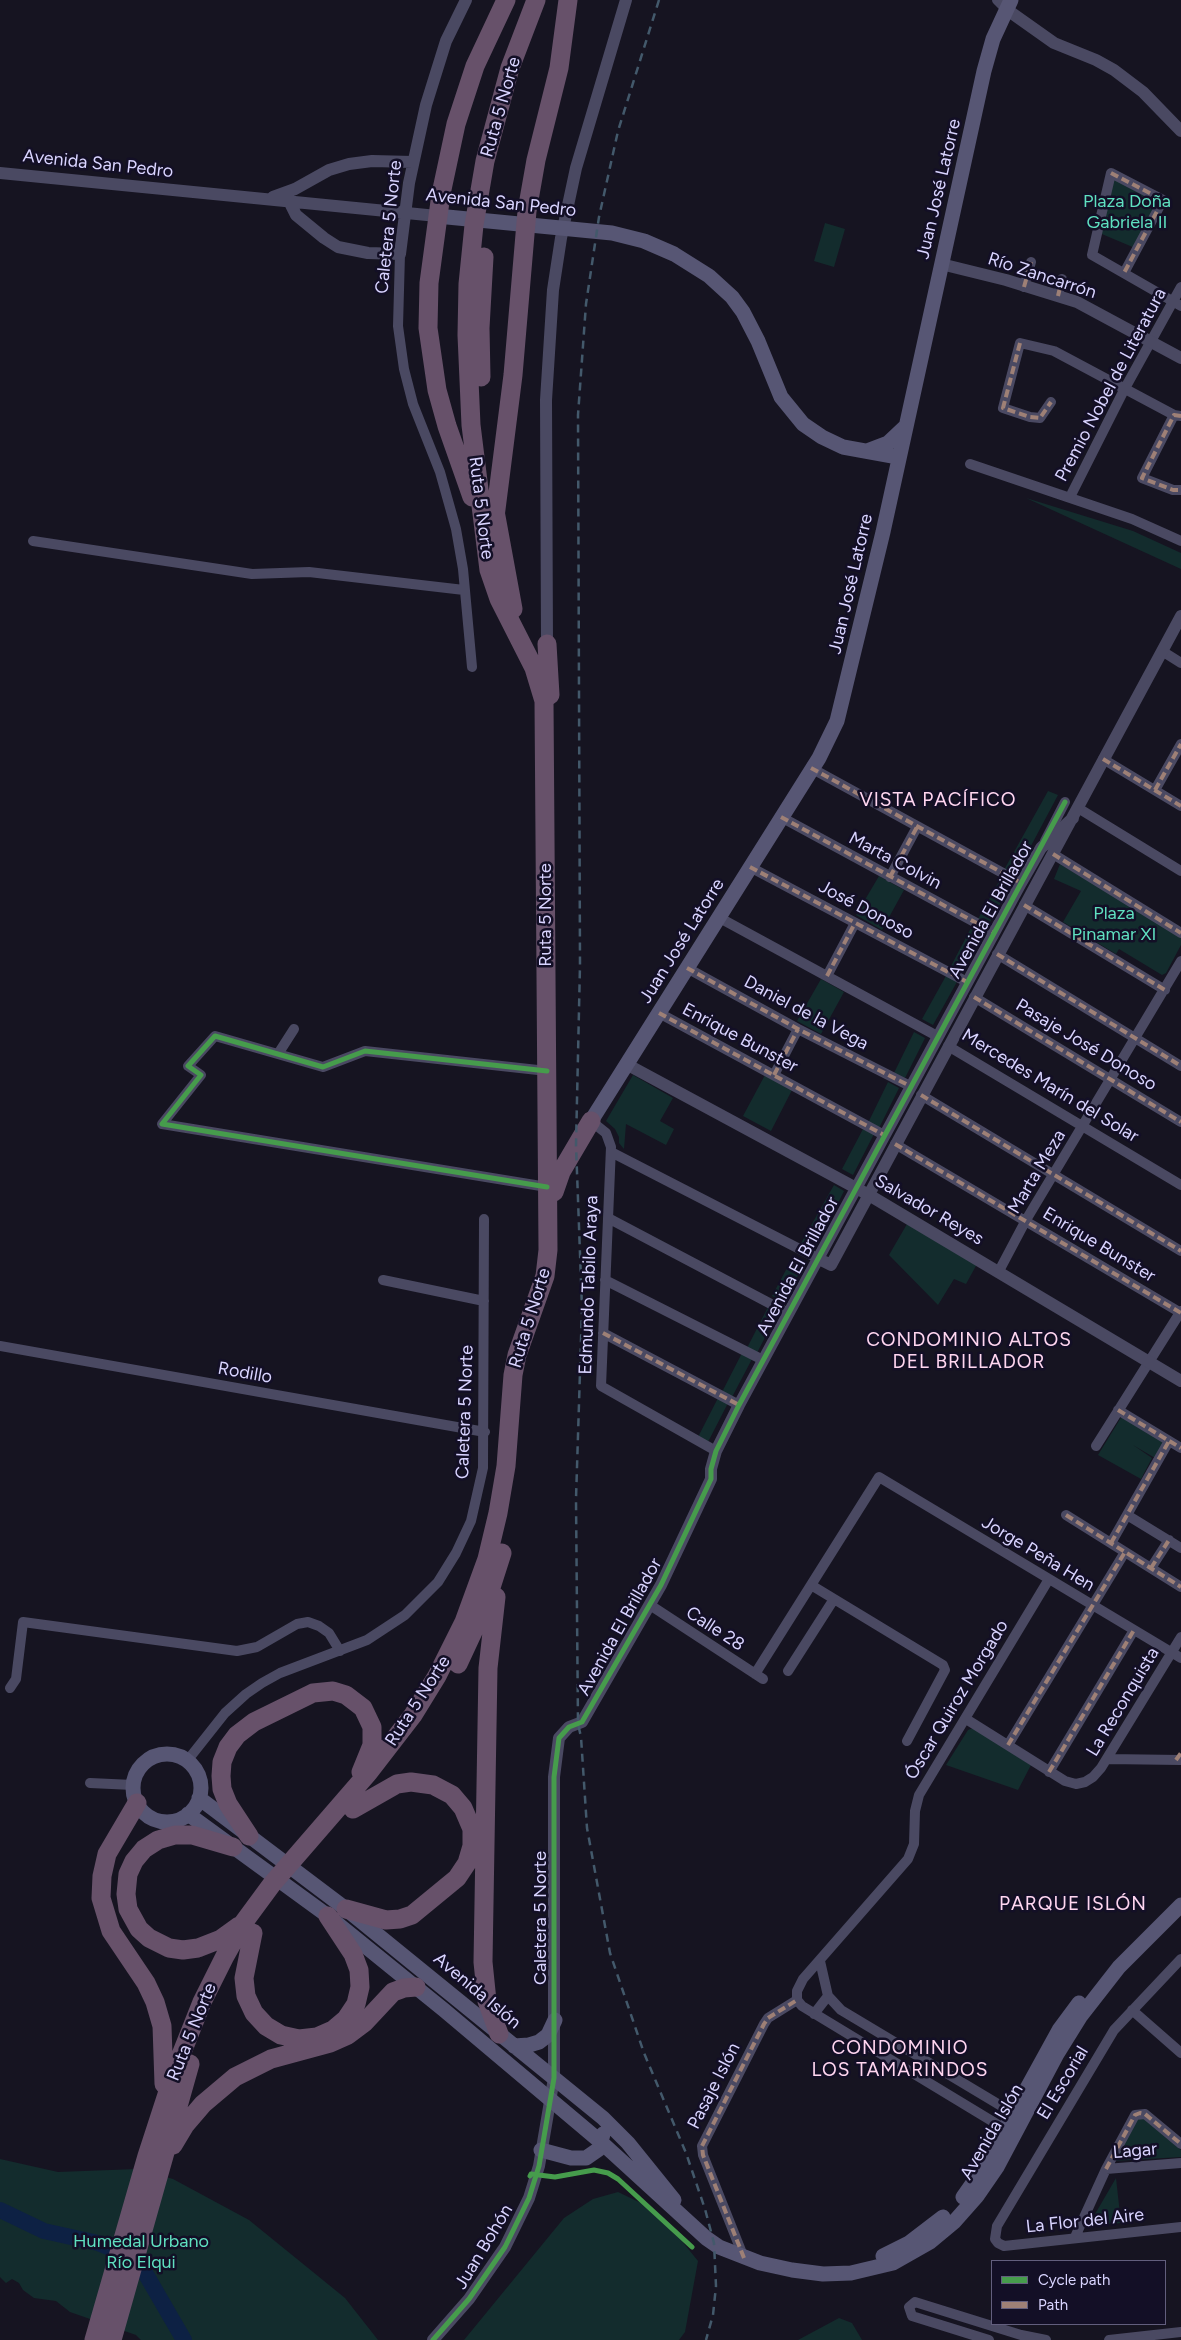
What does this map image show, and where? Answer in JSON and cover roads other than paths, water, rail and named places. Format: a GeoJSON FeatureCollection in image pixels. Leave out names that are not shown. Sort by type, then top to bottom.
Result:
{"type":"FeatureCollection","features":[{"type":"Feature","properties":{"kind":"highway"},"geometry":{"type":"LineString","coordinates":[[486,543],[446,426],[433,372],[428,305],[444,216],[450,150],[464,98],[482,47],[506,0]]}},
{"type":"Feature","properties":{"kind":"highway","name":"Ruta 5 Norte"},"geometry":{"type":"LineString","coordinates":[[112,2340],[154,2161],[162,2108],[183,2047],[202,2002],[248,1927],[267,1901],[353,1800],[406,1746],[449,1681],[485,1606],[507,1534],[519,1463],[527,1365],[552,1282],[547,1071],[544,701],[534,668],[492,582],[474,449],[468,381],[467,311],[479,192],[492,130],[510,68],[536,0]]}},
{"type":"Feature","properties":{"kind":"highway","name":"Ruta 5 Norte"},"geometry":{"type":"LineString","coordinates":[[353,1800],[437,1676],[472,1602],[487,1559],[498,1513],[506,1466],[514,1365],[545,1276],[548,1250],[553,1144],[550,701],[542,672],[513,610],[495,517],[484,424],[480,361],[484,253],[492,192],[506,129],[520,79],[550,0]]}},
{"type":"Feature","properties":{"kind":"highway"},"geometry":{"type":"LineString","coordinates":[[495,517],[514,375],[519,224],[559,68],[568,0]]}},
{"type":"Feature","properties":{"kind":"highway"},"geometry":{"type":"LineString","coordinates":[[547,644],[550,701]]}},
{"type":"Feature","properties":{"kind":"highway"},"geometry":{"type":"LineString","coordinates":[[550,1189],[591,1121]]}},
{"type":"Feature","properties":{"kind":"highway"},"geometry":{"type":"LineString","coordinates":[[553,1144],[566,1147],[576,1144]]}},
{"type":"Feature","properties":{"kind":"highway"},"geometry":{"type":"LineString","coordinates":[[499,2034],[489,2009],[484,1977],[487,1727],[490,1640],[507,1534]]}},
{"type":"Feature","properties":{"kind":"highway"},"geometry":{"type":"LineString","coordinates":[[328,1916],[354,1954],[359,1970],[360,1987],[356,2004],[346,2019],[333,2030],[317,2037],[299,2039],[281,2035],[266,2026],[254,2013],[246,1996],[244,1978],[248,1927],[205,1946],[191,1950],[176,1950],[162,1946],[144,1934],[131,1916],[126,1902],[126,1887],[130,1868],[139,1855],[158,1840],[175,1835],[192,1834],[241,1841],[237,1821],[224,1797],[221,1776],[225,1755],[237,1735],[248,1726],[307,1695],[326,1691],[339,1693],[353,1698],[367,1714],[372,1727],[372,1745],[353,1800]]}},
{"type":"Feature","properties":{"kind":"highway"},"geometry":{"type":"LineString","coordinates":[[346,1909],[386,1920],[412,1916],[457,1878],[467,1863],[472,1846],[472,1829],[463,1808],[452,1795],[434,1785],[419,1782],[397,1784],[353,1800]]}},
{"type":"Feature","properties":{"kind":"highway"},"geometry":{"type":"LineString","coordinates":[[135,1794],[107,1854],[102,1876],[101,1898],[111,1931],[146,1983],[159,2014],[165,2065],[162,2108]]}},
{"type":"Feature","properties":{"kind":"highway","name":"Ruta 5 Norte"},"geometry":{"type":"LineString","coordinates":[[94,2340],[154,2161],[184,2085],[199,2040],[248,1927]]}},
{"type":"Feature","properties":{"kind":"highway"},"geometry":{"type":"LineString","coordinates":[[154,2161],[178,2137],[194,2113],[212,2095],[236,2076],[271,2059],[330,2043],[348,2036],[364,2023],[393,1992],[404,1988],[416,1987]]}},
{"type":"Feature","properties":{"kind":"main road","name":"Juan José Latorre"},"geometry":{"type":"LineString","coordinates":[[591,1121],[628,1065],[831,735],[841,707],[892,488],[984,71],[1005,3]]}},
{"type":"Feature","properties":{"kind":"main road","name":"Avenida San Pedro"},"geometry":{"type":"LineString","coordinates":[[444,216],[602,232],[654,245],[684,259],[709,276],[732,297],[743,312],[758,341],[776,387],[795,416],[812,431],[843,447],[898,457]]}},
{"type":"Feature","properties":{"kind":"main road"},"geometry":{"type":"LineString","coordinates":[[866,452],[888,443],[905,428]]}},
{"type":"Feature","properties":{"kind":"main road"},"geometry":{"type":"LineString","coordinates":[[866,452],[876,457],[884,465],[890,476],[892,488]]}},
{"type":"Feature","properties":{"kind":"main road"},"geometry":{"type":"LineString","coordinates":[[165,1754],[180,1757],[187,1761],[199,1778],[199,1798],[188,1814],[175,1821],[160,1821],[146,1814],[135,1794],[138,1770],[150,1759],[165,1754]]}},
{"type":"Feature","properties":{"kind":"main road","name":"Avenida Islón"},"geometry":{"type":"LineString","coordinates":[[199,1798],[241,1841],[328,1916],[551,2099],[706,2238],[719,2247],[744,2258],[776,2268],[809,2272],[837,2274],[865,2271],[893,2262],[924,2246],[954,2222],[977,2196],[997,2167],[1009,2132],[1017,2116],[1080,2017],[1134,1951],[1181,1905]]}},
{"type":"Feature","properties":{"kind":"main road","name":"Avenida Islón"},"geometry":{"type":"LineString","coordinates":[[188,1814],[241,1841],[346,1909],[554,2078],[628,2142],[706,2238]]}},
{"type":"Feature","properties":{"kind":"main road"},"geometry":{"type":"LineString","coordinates":[[514,2046],[539,2042],[548,2035],[555,2020]]}},
{"type":"Feature","properties":{"kind":"main road"},"geometry":{"type":"LineString","coordinates":[[541,2150],[580,2159],[596,2152],[602,2143],[602,2118]]}},
{"type":"Feature","properties":{"kind":"street","name":"Caletera 5 Norte"},"geometry":{"type":"LineString","coordinates":[[466,0],[452,25],[440,57],[413,162],[400,254],[398,326],[404,370],[413,404],[440,472],[460,549],[472,667]]}},
{"type":"Feature","properties":{"kind":"street"},"geometry":{"type":"LineString","coordinates":[[547,644],[546,400],[553,290],[561,238],[576,168],[626,0]]}},
{"type":"Feature","properties":{"kind":"street"},"geometry":{"type":"LineString","coordinates":[[1005,3],[1054,44],[1096,60],[1114,70],[1143,92],[1181,131]]}},
{"type":"Feature","properties":{"kind":"street"},"geometry":{"type":"LineString","coordinates":[[266,199],[287,192],[329,170],[349,164],[372,160],[413,162]]}},
{"type":"Feature","properties":{"kind":"street","name":"Avenida San Pedro"},"geometry":{"type":"LineString","coordinates":[[0,173],[444,216]]}},
{"type":"Feature","properties":{"kind":"street"},"geometry":{"type":"LineString","coordinates":[[1124,273],[1163,200],[1111,173],[1092,254],[1124,273],[1177,304]]}},
{"type":"Feature","properties":{"kind":"street"},"geometry":{"type":"LineString","coordinates":[[289,201],[296,214],[324,238],[338,247],[368,254],[400,254]]}},
{"type":"Feature","properties":{"kind":"street"},"geometry":{"type":"LineString","coordinates":[[1024,287],[1031,262]]}},
{"type":"Feature","properties":{"kind":"street","name":"Río Zancarrón"},"geometry":{"type":"LineString","coordinates":[[941,264],[1001,278],[1085,306],[1181,358]]}},
{"type":"Feature","properties":{"kind":"street"},"geometry":{"type":"LineString","coordinates":[[1058,296],[1062,279]]}},
{"type":"Feature","properties":{"kind":"street","name":"Premio Nobel de Literatura"},"geometry":{"type":"LineString","coordinates":[[1070,497],[1124,390],[1151,342],[1177,304],[1181,287]]}},
{"type":"Feature","properties":{"kind":"street"},"geometry":{"type":"LineString","coordinates":[[1051,402],[1040,418],[1030,417],[1003,408],[1020,343],[1054,351],[1124,390],[1177,416],[1142,478],[1173,490],[1181,490]]}},
{"type":"Feature","properties":{"kind":"street"},"geometry":{"type":"LineString","coordinates":[[970,464],[1132,519],[1181,540]]}},
{"type":"Feature","properties":{"kind":"street"},"geometry":{"type":"LineString","coordinates":[[33,541],[252,574],[309,572],[464,590]]}},
{"type":"Feature","properties":{"kind":"street","name":"Avenida El Brillador"},"geometry":{"type":"LineString","coordinates":[[817,1258],[831,1265],[997,954],[1181,616]]}},
{"type":"Feature","properties":{"kind":"street"},"geometry":{"type":"LineString","coordinates":[[1162,651],[1181,663]]}},
{"type":"Feature","properties":{"kind":"street"},"geometry":{"type":"LineString","coordinates":[[1155,790],[1181,744]]}},
{"type":"Feature","properties":{"kind":"street"},"geometry":{"type":"LineString","coordinates":[[1103,759],[1181,806]]}},
{"type":"Feature","properties":{"kind":"street"},"geometry":{"type":"LineString","coordinates":[[811,768],[1021,883]]}},
{"type":"Feature","properties":{"kind":"street","name":"Avenida El Brillador"},"geometry":{"type":"LineString","coordinates":[[559,1738],[569,1726],[582,1722],[662,1585],[711,1479],[711,1469],[716,1451],[738,1405],[1065,802]]}},
{"type":"Feature","properties":{"kind":"street"},"geometry":{"type":"LineString","coordinates":[[1041,848],[1075,813],[1181,871]]}},
{"type":"Feature","properties":{"kind":"street","name":"Marta Colvin"},"geometry":{"type":"LineString","coordinates":[[781,817],[994,932]]}},
{"type":"Feature","properties":{"kind":"street"},"geometry":{"type":"LineString","coordinates":[[890,877],[918,827]]}},
{"type":"Feature","properties":{"kind":"street"},"geometry":{"type":"LineString","coordinates":[[1053,854],[1181,933]]}},
{"type":"Feature","properties":{"kind":"street","name":"José Donoso"},"geometry":{"type":"LineString","coordinates":[[750,867],[967,982]]}},
{"type":"Feature","properties":{"kind":"street"},"geometry":{"type":"LineString","coordinates":[[1024,905],[1165,990]]}},
{"type":"Feature","properties":{"kind":"street","name":"Mercedes Marín del Solar"},"geometry":{"type":"LineString","coordinates":[[718,917],[938,1036],[948,1046],[1181,1185]]}},
{"type":"Feature","properties":{"kind":"street"},"geometry":{"type":"LineString","coordinates":[[827,976],[855,923]]}},
{"type":"Feature","properties":{"kind":"street"},"geometry":{"type":"LineString","coordinates":[[997,954],[1181,1066]]}},
{"type":"Feature","properties":{"kind":"street","name":"Marta Meza"},"geometry":{"type":"LineString","coordinates":[[999,1271],[1026,1220],[1112,1080],[1181,961]]}},
{"type":"Feature","properties":{"kind":"street","name":"Daniel de la Vega"},"geometry":{"type":"LineString","coordinates":[[687,968],[798,1029],[910,1086]]}},
{"type":"Feature","properties":{"kind":"street","name":"Pasaje José Donoso"},"geometry":{"type":"LineString","coordinates":[[974,997],[1180,1122]]}},
{"type":"Feature","properties":{"kind":"street","name":"Enrique Bunster"},"geometry":{"type":"LineString","coordinates":[[659,1013],[884,1135]]}},
{"type":"Feature","properties":{"kind":"street"},"geometry":{"type":"LineString","coordinates":[[278,1054],[294,1029]]}},
{"type":"Feature","properties":{"kind":"street"},"geometry":{"type":"LineString","coordinates":[[774,1075],[798,1029]]}},
{"type":"Feature","properties":{"kind":"street"},"geometry":{"type":"LineString","coordinates":[[547,1071],[365,1051],[324,1067],[215,1036],[188,1066],[201,1075],[162,1124],[550,1189]]}},
{"type":"Feature","properties":{"kind":"street","name":"Salvador Reyes"},"geometry":{"type":"LineString","coordinates":[[628,1065],[869,1195],[1181,1381]]}},
{"type":"Feature","properties":{"kind":"street"},"geometry":{"type":"LineString","coordinates":[[921,1095],[1181,1251]]}},
{"type":"Feature","properties":{"kind":"street","name":"Edmundo Tabilo Araya"},"geometry":{"type":"LineString","coordinates":[[591,1121],[606,1134],[611,1152],[601,1386],[716,1451]]}},
{"type":"Feature","properties":{"kind":"street","name":"Enrique Bunster"},"geometry":{"type":"LineString","coordinates":[[895,1144],[1181,1312]]}},
{"type":"Feature","properties":{"kind":"street"},"geometry":{"type":"LineString","coordinates":[[611,1152],[817,1258]]}},
{"type":"Feature","properties":{"kind":"street"},"geometry":{"type":"LineString","coordinates":[[608,1218],[788,1313]]}},
{"type":"Feature","properties":{"kind":"street","name":"Caletera 5 Norte"},"geometry":{"type":"LineString","coordinates":[[187,1761],[225,1714],[246,1694],[280,1674],[372,1638],[400,1619],[427,1595],[448,1568],[464,1537],[476,1503],[483,1468],[485,1432],[484,1219]]}},
{"type":"Feature","properties":{"kind":"street"},"geometry":{"type":"LineString","coordinates":[[383,1280],[484,1301]]}},
{"type":"Feature","properties":{"kind":"street"},"geometry":{"type":"LineString","coordinates":[[605,1280],[763,1360]]}},
{"type":"Feature","properties":{"kind":"street"},"geometry":{"type":"LineString","coordinates":[[1096,1446],[1181,1312]]}},
{"type":"Feature","properties":{"kind":"street"},"geometry":{"type":"LineString","coordinates":[[603,1333],[738,1405]]}},
{"type":"Feature","properties":{"kind":"street","name":"Rodillo"},"geometry":{"type":"LineString","coordinates":[[0,1346],[485,1432]]}},
{"type":"Feature","properties":{"kind":"street"},"geometry":{"type":"LineString","coordinates":[[1118,1410],[1181,1448]]}},
{"type":"Feature","properties":{"kind":"street"},"geometry":{"type":"LineString","coordinates":[[1111,1543],[1168,1440]]}},
{"type":"Feature","properties":{"kind":"street","name":"Jorge Peña Hen"},"geometry":{"type":"LineString","coordinates":[[811,1585],[879,1477],[1181,1658]]}},
{"type":"Feature","properties":{"kind":"street"},"geometry":{"type":"LineString","coordinates":[[1066,1515],[1181,1587]]}},
{"type":"Feature","properties":{"kind":"street"},"geometry":{"type":"LineString","coordinates":[[1127,1515],[1181,1548]]}},
{"type":"Feature","properties":{"kind":"street"},"geometry":{"type":"LineString","coordinates":[[1151,1568],[1168,1540]]}},
{"type":"Feature","properties":{"kind":"street"},"geometry":{"type":"LineString","coordinates":[[1008,1745],[1125,1552]]}},
{"type":"Feature","properties":{"kind":"street","name":"Óscar Quiroz Morgado"},"geometry":{"type":"LineString","coordinates":[[797,2000],[800,1982],[908,1859],[914,1844],[915,1811],[919,1795],[1049,1579]]}},
{"type":"Feature","properties":{"kind":"street"},"geometry":{"type":"LineString","coordinates":[[811,1585],[943,1665],[945,1670],[907,1741]]}},
{"type":"Feature","properties":{"kind":"street","name":"Calle 28"},"geometry":{"type":"LineString","coordinates":[[650,1605],[759,1677],[811,1585]]}},
{"type":"Feature","properties":{"kind":"street"},"geometry":{"type":"LineString","coordinates":[[788,1671],[834,1599]]}},
{"type":"Feature","properties":{"kind":"street"},"geometry":{"type":"LineString","coordinates":[[10,1688],[16,1679],[23,1622],[236,1651],[257,1647],[297,1624],[308,1622],[319,1626],[329,1633],[340,1651]]}},
{"type":"Feature","properties":{"kind":"street"},"geometry":{"type":"LineString","coordinates":[[966,1719],[1049,1772],[1134,1630]]}},
{"type":"Feature","properties":{"kind":"street","name":"La Reconquista"},"geometry":{"type":"LineString","coordinates":[[1049,1772],[1070,1783],[1080,1784],[1089,1780],[1099,1771],[1181,1637]]}},
{"type":"Feature","properties":{"kind":"street","name":"Caletera 5 Norte"},"geometry":{"type":"LineString","coordinates":[[551,2099],[554,2078],[555,2020],[554,1777],[559,1738]]}},
{"type":"Feature","properties":{"kind":"street"},"geometry":{"type":"LineString","coordinates":[[1107,1759],[1180,1758]]}},
{"type":"Feature","properties":{"kind":"street"},"geometry":{"type":"LineString","coordinates":[[90,1784],[135,1794]]}},
{"type":"Feature","properties":{"kind":"street"},"geometry":{"type":"LineString","coordinates":[[820,1961],[828,1996],[841,2010],[1017,2116]]}},
{"type":"Feature","properties":{"kind":"street","name":"El Escorial"},"geometry":{"type":"LineString","coordinates":[[995,2239],[997,2226],[1114,2030],[1178,1965]]}},
{"type":"Feature","properties":{"kind":"street"},"geometry":{"type":"LineString","coordinates":[[814,2014],[828,1996]]}},
{"type":"Feature","properties":{"kind":"street"},"geometry":{"type":"LineString","coordinates":[[797,2000],[814,2014],[1009,2132]]}},
{"type":"Feature","properties":{"kind":"street","name":"Pasaje Islón"},"geometry":{"type":"LineString","coordinates":[[744,2258],[703,2156],[702,2146],[768,2018],[797,2000]]}},
{"type":"Feature","properties":{"kind":"street"},"geometry":{"type":"LineString","coordinates":[[1132,2010],[1181,2053]]}},
{"type":"Feature","properties":{"kind":"street","name":"Juan Bohón"},"geometry":{"type":"LineString","coordinates":[[433,2340],[480,2285],[513,2233],[537,2175],[551,2099]]}},
{"type":"Feature","properties":{"kind":"street"},"geometry":{"type":"LineString","coordinates":[[1106,2169],[1135,2116],[1140,2114],[1145,2114],[1181,2144]]}},
{"type":"Feature","properties":{"kind":"street","name":"Lagar"},"geometry":{"type":"LineString","coordinates":[[1075,2238],[1106,2169],[1181,2163]]}},
{"type":"Feature","properties":{"kind":"street","name":"La Flor del Aire"},"geometry":{"type":"LineString","coordinates":[[995,2239],[1004,2246],[1181,2227]]}},
{"type":"Feature","properties":{"kind":"street"},"geometry":{"type":"LineString","coordinates":[[989,2340],[912,2316],[909,2307],[915,2302],[1021,2335],[1046,2340]]}},
{"type":"Feature","properties":{"kind":"street"},"geometry":{"type":"LineString","coordinates":[[1109,2340],[1181,2332]]}},
{"type":"Feature","properties":{"kind":"waterway"},"geometry":{"type":"LineString","coordinates":[[0,2210],[44,2231],[98,2243],[124,2254],[144,2271],[184,2340]]}},
{"type":"Feature","properties":{"kind":"railway"},"geometry":{"type":"LineString","coordinates":[[659,0],[618,131],[599,217],[586,304],[578,415],[580,965],[576,1145],[582,1308],[576,1499],[578,1724],[581,1737],[587,1828],[610,1953],[644,2053],[686,2153],[705,2209],[714,2243],[716,2286],[713,2315],[706,2340]]}},
{"type":"Feature","properties":{"kind":"district","name":"VISTA PACÍFICO"},"geometry":{"type":"Point","coordinates":[938,800]}},
{"type":"Feature","properties":{"kind":"district","name":"CONDOMINIO ALTOS DEL BRILLADOR"},"geometry":{"type":"Point","coordinates":[969,1351]}},
{"type":"Feature","properties":{"kind":"district","name":"PARQUE ISLÓN"},"geometry":{"type":"Point","coordinates":[1073,1904]}},
{"type":"Feature","properties":{"kind":"district","name":"CONDOMINIO LOS TAMARINDOS"},"geometry":{"type":"Point","coordinates":[900,2059]}},
{"type":"Feature","properties":{"kind":"park label","name":"Plaza Doña Gabriela II"},"geometry":{"type":"Point","coordinates":[1127,212]}},
{"type":"Feature","properties":{"kind":"park label","name":"Plaza Pinamar XI"},"geometry":{"type":"Point","coordinates":[1114,924]}},
{"type":"Feature","properties":{"kind":"park label","name":"Humedal Urbano Río Elqui"},"geometry":{"type":"Point","coordinates":[141,2252]}}]}
